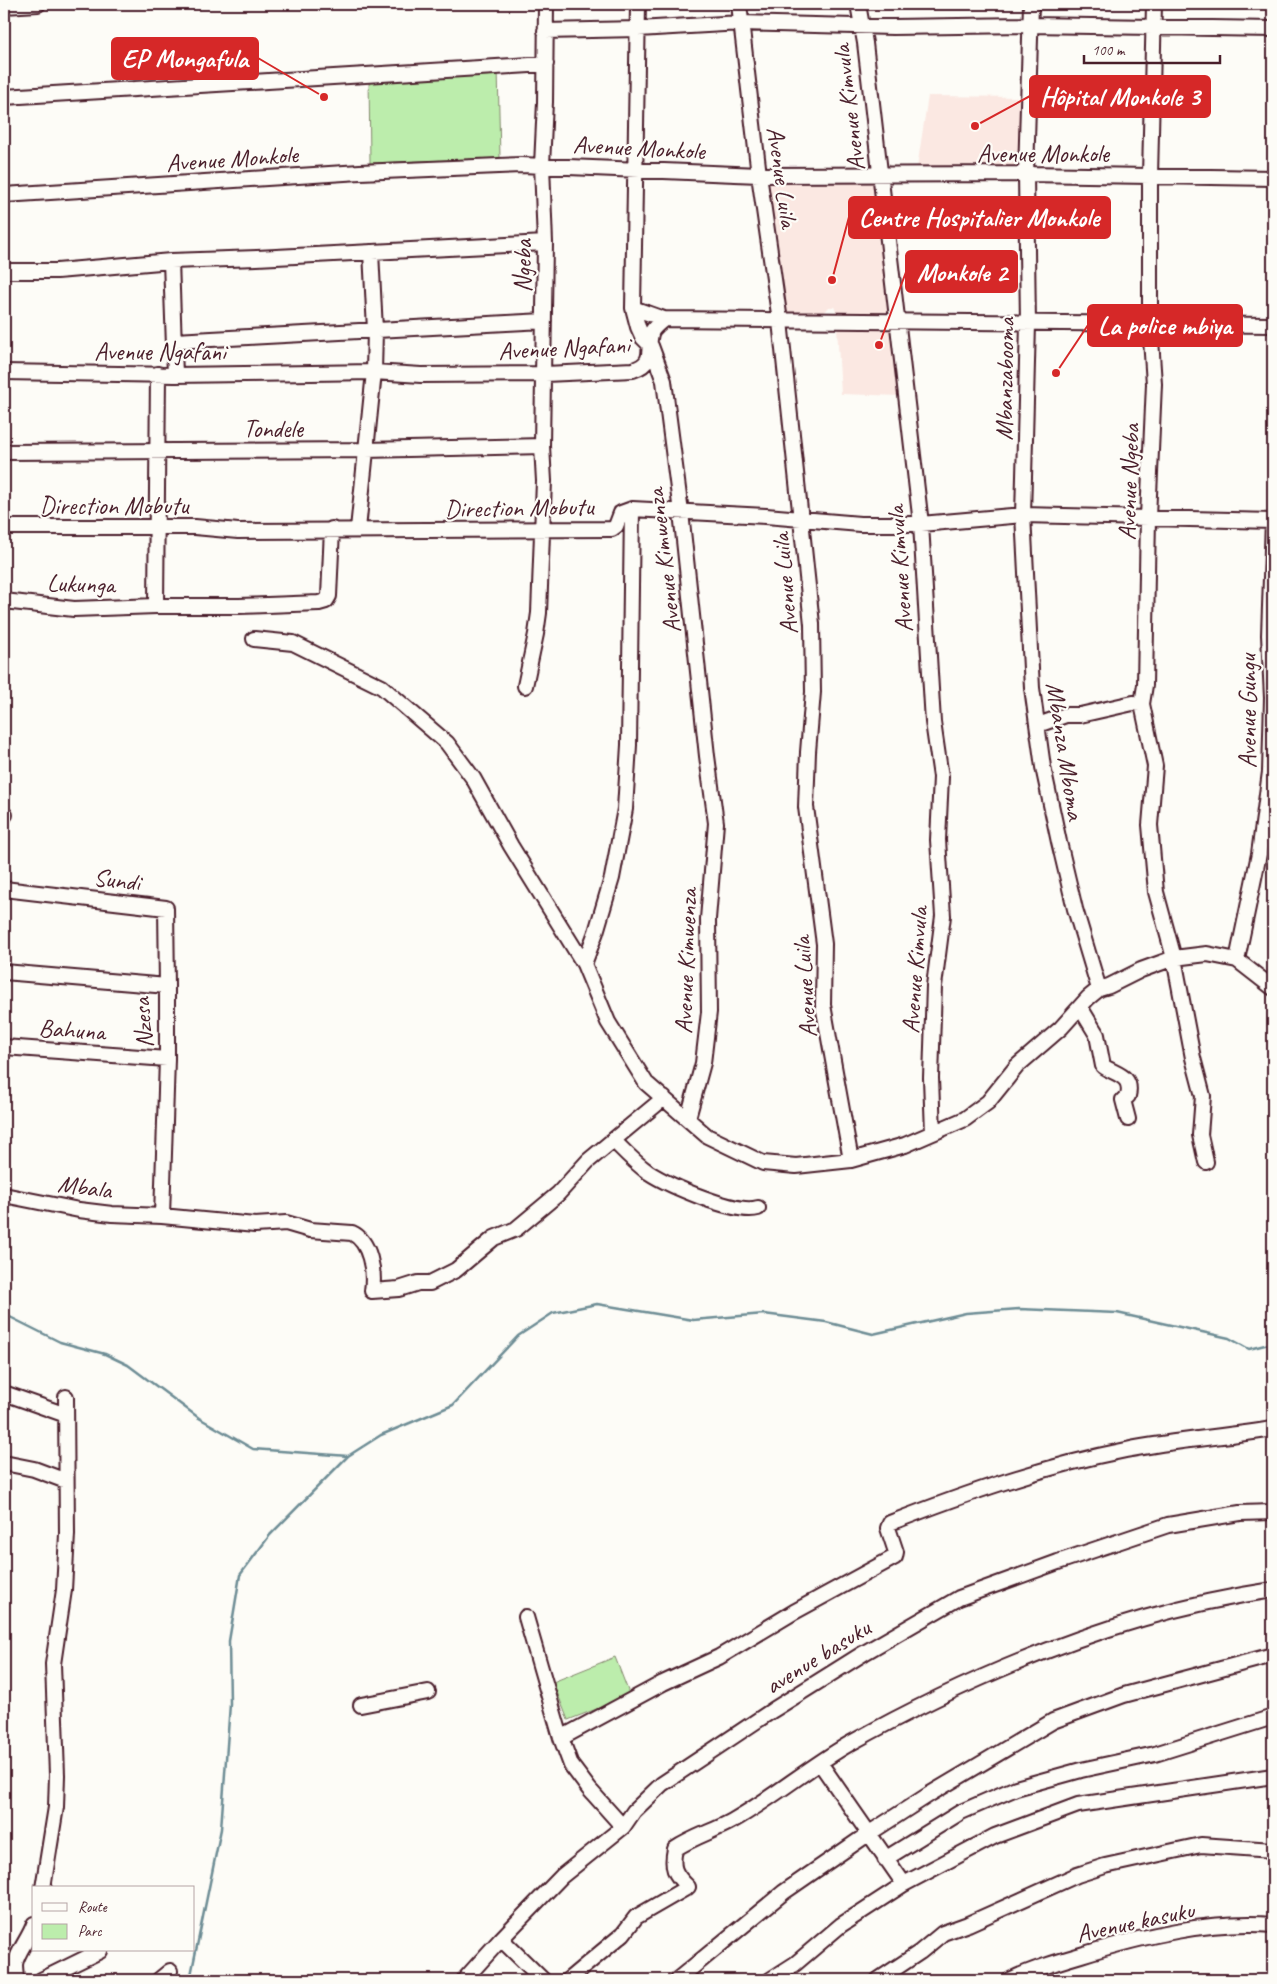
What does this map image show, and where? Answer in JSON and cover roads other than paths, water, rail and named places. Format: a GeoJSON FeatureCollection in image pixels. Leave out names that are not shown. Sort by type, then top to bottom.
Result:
{"type":"FeatureCollection","features":[{"type":"Feature","properties":{"kind":"street"},"geometry":{"type":"LineString","coordinates":[[4,6],[38,4]]}},
{"type":"Feature","properties":{"kind":"street","name":"Ngeba"},"geometry":{"type":"LineString","coordinates":[[525,686],[539,613],[544,481],[542,446],[545,374],[546,243],[542,165],[546,4]]}},
{"type":"Feature","properties":{"kind":"street","name":"Avenue Kimwenza"},"geometry":{"type":"LineString","coordinates":[[638,4],[634,308],[638,327],[643,338],[651,346],[664,381],[681,512],[716,823],[708,919],[709,1012],[703,1063],[688,1118]]}},
{"type":"Feature","properties":{"kind":"street","name":"Avenue Luila"},"geometry":{"type":"LineString","coordinates":[[740,4],[759,175],[780,321],[812,634],[813,692],[806,807],[824,944],[823,1005],[851,1160]]}},
{"type":"Feature","properties":{"kind":"street","name":"Avenue Kimvula"},"geometry":{"type":"LineString","coordinates":[[858,4],[865,43],[920,524],[933,722],[941,777],[938,840],[943,916],[934,986],[931,1078],[933,1133]]}},
{"type":"Feature","properties":{"kind":"street","name":"Mbanzabooma"},"geometry":{"type":"LineString","coordinates":[[1023,515],[1028,324],[1026,174],[1031,4]]}},
{"type":"Feature","properties":{"kind":"street","name":"Avenue Ngeba"},"geometry":{"type":"LineString","coordinates":[[1154,4],[1150,176],[1150,324],[1154,384],[1148,517],[1145,685],[1142,704],[1155,766],[1150,825],[1156,892],[1174,958],[1193,1058],[1203,1096],[1200,1135],[1206,1162]]}},
{"type":"Feature","properties":{"kind":"street"},"geometry":{"type":"LineString","coordinates":[[545,31],[638,29],[741,23],[861,27],[1031,25],[1273,29]]}},
{"type":"Feature","properties":{"kind":"street"},"geometry":{"type":"LineString","coordinates":[[4,97],[546,64]]}},
{"type":"Feature","properties":{"kind":"street","name":"Avenue Monkole"},"geometry":{"type":"LineString","coordinates":[[4,195],[360,172],[542,165],[635,171],[759,175],[1026,174],[1273,177]]}},
{"type":"Feature","properties":{"kind":"street"},"geometry":{"type":"LineString","coordinates":[[1273,177],[1273,188]]}},
{"type":"Feature","properties":{"kind":"street"},"geometry":{"type":"LineString","coordinates":[[4,271],[57,271],[171,261],[546,243]]}},
{"type":"Feature","properties":{"kind":"street"},"geometry":{"type":"LineString","coordinates":[[358,529],[374,372],[375,330],[371,252]]}},
{"type":"Feature","properties":{"kind":"street"},"geometry":{"type":"LineString","coordinates":[[171,261],[175,375]]}},
{"type":"Feature","properties":{"kind":"street"},"geometry":{"type":"LineString","coordinates":[[634,308],[664,319]]}},
{"type":"Feature","properties":{"kind":"street","name":"Avenue Ngafani"},"geometry":{"type":"LineString","coordinates":[[4,372],[175,375],[374,372],[421,375],[545,374],[632,370],[647,361],[654,328],[664,319],[1273,325]]}},
{"type":"Feature","properties":{"kind":"street"},"geometry":{"type":"LineString","coordinates":[[175,341],[544,321]]}},
{"type":"Feature","properties":{"kind":"street"},"geometry":{"type":"LineString","coordinates":[[156,606],[158,374]]}},
{"type":"Feature","properties":{"kind":"street","name":"Tondele"},"geometry":{"type":"LineString","coordinates":[[4,452],[366,450],[542,446]]}},
{"type":"Feature","properties":{"kind":"street"},"geometry":{"type":"LineString","coordinates":[[584,964],[596,932],[612,878],[625,809],[629,745],[632,510],[860,524],[920,524],[1023,515],[1273,520]]}},
{"type":"Feature","properties":{"kind":"street","name":"Direction Mobutu"},"geometry":{"type":"LineString","coordinates":[[4,526],[195,527],[238,531],[612,529],[616,526],[622,513],[632,510]]}},
{"type":"Feature","properties":{"kind":"street","name":"Mbanza Mboma"},"geometry":{"type":"LineString","coordinates":[[1023,515],[1032,688],[1043,767],[1075,909],[1099,989]]}},
{"type":"Feature","properties":{"kind":"street","name":"Avenue Gungu"},"geometry":{"type":"LineString","coordinates":[[1237,960],[1258,854],[1270,767],[1272,698],[1269,635],[1273,520]]}},
{"type":"Feature","properties":{"kind":"street","name":"Lukunga"},"geometry":{"type":"LineString","coordinates":[[4,601],[74,609],[320,603],[326,601],[329,596],[332,529]]}},
{"type":"Feature","properties":{"kind":"street"},"geometry":{"type":"LineString","coordinates":[[254,639],[293,644],[382,687],[447,743],[473,778],[511,846],[584,964],[608,1022],[646,1083],[708,1136],[763,1163],[796,1166],[851,1160],[905,1145],[966,1119],[988,1102],[1017,1066],[1061,1028],[1099,989],[1141,970],[1174,958],[1207,954],[1237,960],[1273,988]]}},
{"type":"Feature","properties":{"kind":"street"},"geometry":{"type":"LineString","coordinates":[[1038,725],[1066,715],[1080,715],[1133,703],[1142,704]]}},
{"type":"Feature","properties":{"kind":"street","name":"Sundi"},"geometry":{"type":"LineString","coordinates":[[4,889],[166,908],[167,986]]}},
{"type":"Feature","properties":{"kind":"street","name":"Nzesa"},"geometry":{"type":"LineString","coordinates":[[4,972],[167,986],[167,1059],[162,1216]]}},
{"type":"Feature","properties":{"kind":"street"},"geometry":{"type":"LineString","coordinates":[[1080,1007],[1097,1035],[1103,1066],[1126,1079],[1130,1088],[1128,1096],[1123,1100],[1128,1119]]}},
{"type":"Feature","properties":{"kind":"street","name":"Bahuna"},"geometry":{"type":"LineString","coordinates":[[4,1047],[167,1059]]}},
{"type":"Feature","properties":{"kind":"street"},"geometry":{"type":"LineString","coordinates":[[664,1098],[613,1140],[637,1164],[672,1184],[721,1204],[746,1210],[758,1208]]}},
{"type":"Feature","properties":{"kind":"street","name":"Mbala"},"geometry":{"type":"LineString","coordinates":[[4,1195],[79,1210],[112,1214],[162,1216],[255,1225],[286,1223],[310,1230],[352,1232],[358,1235],[366,1247],[373,1277],[372,1291],[399,1289],[418,1283],[435,1281],[456,1270],[496,1236],[516,1229],[558,1194],[588,1161],[613,1140]]}},
{"type":"Feature","properties":{"kind":"street"},"geometry":{"type":"LineString","coordinates":[[4,1393],[66,1415]]}},
{"type":"Feature","properties":{"kind":"street"},"geometry":{"type":"LineString","coordinates":[[43,1886],[56,1807],[57,1775],[53,1664],[64,1590],[67,1534],[66,1397]]}},
{"type":"Feature","properties":{"kind":"street"},"geometry":{"type":"LineString","coordinates":[[561,1738],[663,1683],[719,1656],[895,1556],[896,1552],[888,1526],[890,1524],[982,1488],[1116,1452],[1273,1429]]}},
{"type":"Feature","properties":{"kind":"street"},"geometry":{"type":"LineString","coordinates":[[4,1463],[34,1469],[66,1481]]}},
{"type":"Feature","properties":{"kind":"street","name":"avenue basuku"},"geometry":{"type":"LineString","coordinates":[[464,1980],[501,1938],[562,1876],[623,1827],[634,1811],[674,1775],[847,1663],[959,1598],[1168,1525],[1240,1514],[1273,1512]]}},
{"type":"Feature","properties":{"kind":"street"},"geometry":{"type":"LineString","coordinates":[[568,1980],[623,1934],[636,1917],[688,1887],[680,1880],[673,1867],[675,1849],[731,1822],[849,1744],[982,1676],[1082,1638],[1165,1612],[1233,1596],[1273,1590]]}},
{"type":"Feature","properties":{"kind":"street"},"geometry":{"type":"LineString","coordinates":[[526,1617],[561,1738],[571,1764],[623,1827]]}},
{"type":"Feature","properties":{"kind":"street"},"geometry":{"type":"LineString","coordinates":[[677,1980],[685,1971],[784,1892],[868,1834],[990,1758],[1060,1718],[1124,1695],[1273,1655]]}},
{"type":"Feature","properties":{"kind":"street"},"geometry":{"type":"LineString","coordinates":[[361,1705],[428,1692]]}},
{"type":"Feature","properties":{"kind":"street"},"geometry":{"type":"LineString","coordinates":[[885,1859],[961,1812],[1016,1788],[1081,1770],[1155,1754],[1273,1717]]}},
{"type":"Feature","properties":{"kind":"street"},"geometry":{"type":"LineString","coordinates":[[820,1763],[904,1884]]}},
{"type":"Feature","properties":{"kind":"street"},"geometry":{"type":"LineString","coordinates":[[770,1980],[795,1964],[840,1925],[904,1884],[995,1836],[1078,1805],[1273,1776]]}},
{"type":"Feature","properties":{"kind":"street"},"geometry":{"type":"LineString","coordinates":[[878,1980],[920,1952],[943,1933],[968,1924],[1077,1875],[1105,1866],[1201,1845],[1273,1850]]}},
{"type":"Feature","properties":{"kind":"street","name":"Avenue kasuku"},"geometry":{"type":"LineString","coordinates":[[1010,1980],[1032,1970],[1092,1951],[1179,1930],[1257,1924],[1273,1925]]}},
{"type":"Feature","properties":{"kind":"street"},"geometry":{"type":"LineString","coordinates":[[16,1980],[15,1964],[32,1930]]}},
{"type":"Feature","properties":{"kind":"street"},"geometry":{"type":"LineString","coordinates":[[501,1938],[543,1980]]}},
{"type":"Feature","properties":{"kind":"street"},"geometry":{"type":"LineString","coordinates":[[41,1980],[98,1952]]}},
{"type":"Feature","properties":{"kind":"street"},"geometry":{"type":"LineString","coordinates":[[159,1980],[170,1971]]}},
{"type":"Feature","properties":{"kind":"waterway"},"geometry":{"type":"LineString","coordinates":[[4,1314],[60,1342],[105,1354],[128,1365],[199,1418],[253,1449],[348,1456],[381,1435],[453,1405],[518,1336],[553,1313],[597,1304],[693,1320],[764,1314],[826,1322],[873,1334],[966,1313],[1019,1309],[1117,1313],[1229,1338],[1249,1349],[1273,1343]]}},
{"type":"Feature","properties":{"kind":"waterway"},"geometry":{"type":"LineString","coordinates":[[190,1980],[221,1829],[230,1704],[229,1641],[240,1575],[270,1535],[348,1456]]}},
{"type":"Feature","properties":{"kind":"place","name":"EP Mongafula"},"geometry":{"type":"Point","coordinates":[324,97]}},
{"type":"Feature","properties":{"kind":"place","name":"Hôpital Monkole 3"},"geometry":{"type":"Point","coordinates":[975,126]}},
{"type":"Feature","properties":{"kind":"place","name":"Centre Hospitalier Monkole"},"geometry":{"type":"Point","coordinates":[832,280]}},
{"type":"Feature","properties":{"kind":"place","name":"Monkole 2"},"geometry":{"type":"Point","coordinates":[879,345]}},
{"type":"Feature","properties":{"kind":"place","name":"La police mbiya"},"geometry":{"type":"Point","coordinates":[1056,373]}}]}
